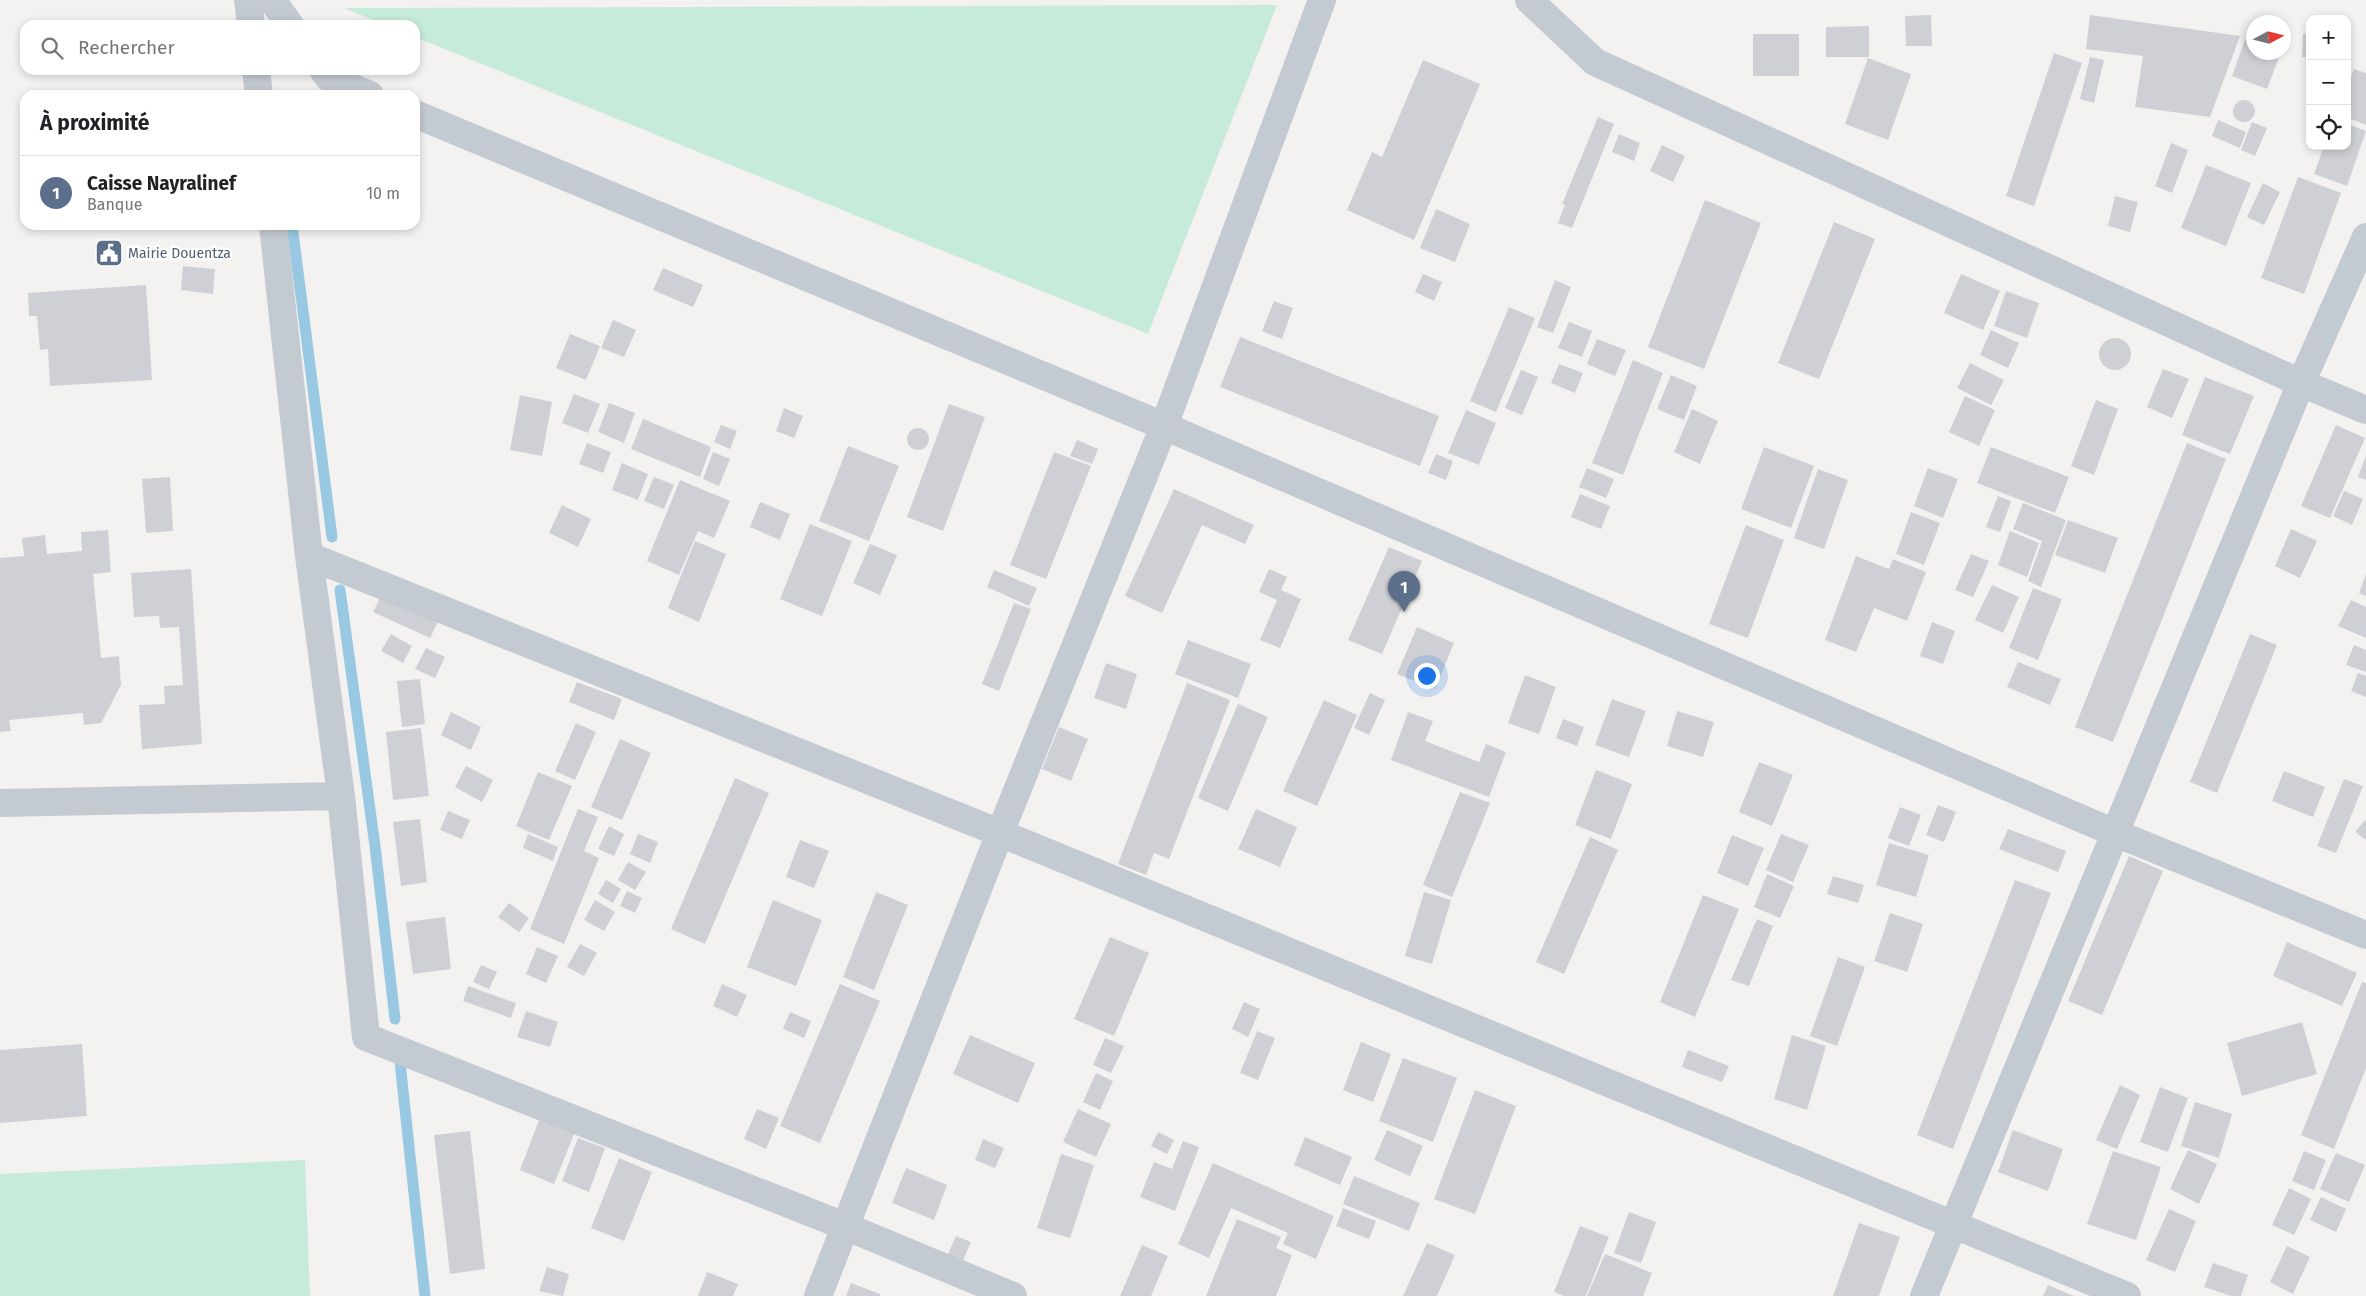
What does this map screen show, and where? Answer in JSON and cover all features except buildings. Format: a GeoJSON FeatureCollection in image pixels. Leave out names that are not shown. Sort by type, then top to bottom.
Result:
{"type":"FeatureCollection","features":[{"type":"Feature","properties":{"kind":"street"},"geometry":{"type":"LineString","coordinates":[[248,0],[250,20]]}},
{"type":"Feature","properties":{"kind":"street"},"geometry":{"type":"LineString","coordinates":[[272,0],[286,20]]}},
{"type":"Feature","properties":{"kind":"street"},"geometry":{"type":"LineString","coordinates":[[818,1296],[847,1227],[1000,833],[1164,426],[1322,0]]}},
{"type":"Feature","properties":{"kind":"street"},"geometry":{"type":"LineString","coordinates":[[1529,0],[1595,62],[2301,383],[2366,410]]}},
{"type":"Feature","properties":{"kind":"street"},"geometry":{"type":"LineString","coordinates":[[257,75],[258,90]]}},
{"type":"Feature","properties":{"kind":"street"},"geometry":{"type":"LineString","coordinates":[[327,75],[329,78],[358,90]]}},
{"type":"Feature","properties":{"kind":"street"},"geometry":{"type":"LineString","coordinates":[[420,116],[1164,426],[2115,833],[2366,935]]}},
{"type":"Feature","properties":{"kind":"street"},"geometry":{"type":"LineString","coordinates":[[274,230],[309,556],[341,796],[366,1036],[847,1227],[1012,1296]]}},
{"type":"Feature","properties":{"kind":"street"},"geometry":{"type":"LineString","coordinates":[[1924,1296],[2301,383],[2366,237]]}},
{"type":"Feature","properties":{"kind":"street"},"geometry":{"type":"LineString","coordinates":[[309,556],[1000,833],[2127,1296]]}},
{"type":"Feature","properties":{"kind":"street"},"geometry":{"type":"LineString","coordinates":[[0,804],[341,796]]}},
{"type":"Feature","properties":{"kind":"green space"},"geometry":{"type":"Polygon","coordinates":[[[1277,5],[1148,334],[420,39],[420,20],[373,20],[344,8],[1277,5]]]}},
{"type":"Feature","properties":{"kind":"green space"},"geometry":{"type":"Polygon","coordinates":[[[305,1160],[310,1296],[0,1296],[0,1174],[305,1160]]]}},
{"type":"Feature","properties":{"kind":"waterway"},"geometry":{"type":"LineString","coordinates":[[293,230],[332,537]]}},
{"type":"Feature","properties":{"kind":"waterway"},"geometry":{"type":"LineString","coordinates":[[340,590],[375,846],[395,1019]]}},
{"type":"Feature","properties":{"kind":"waterway"},"geometry":{"type":"LineString","coordinates":[[400,1062],[425,1296]]}},
{"type":"Feature","properties":{"kind":"place","name":"Mairie Douentza"},"geometry":{"type":"Point","coordinates":[109,253]}},
{"type":"Feature","properties":{"kind":"place","name":"Caisse Nayralinef"},"geometry":{"type":"Point","coordinates":[1404,612]}}]}
